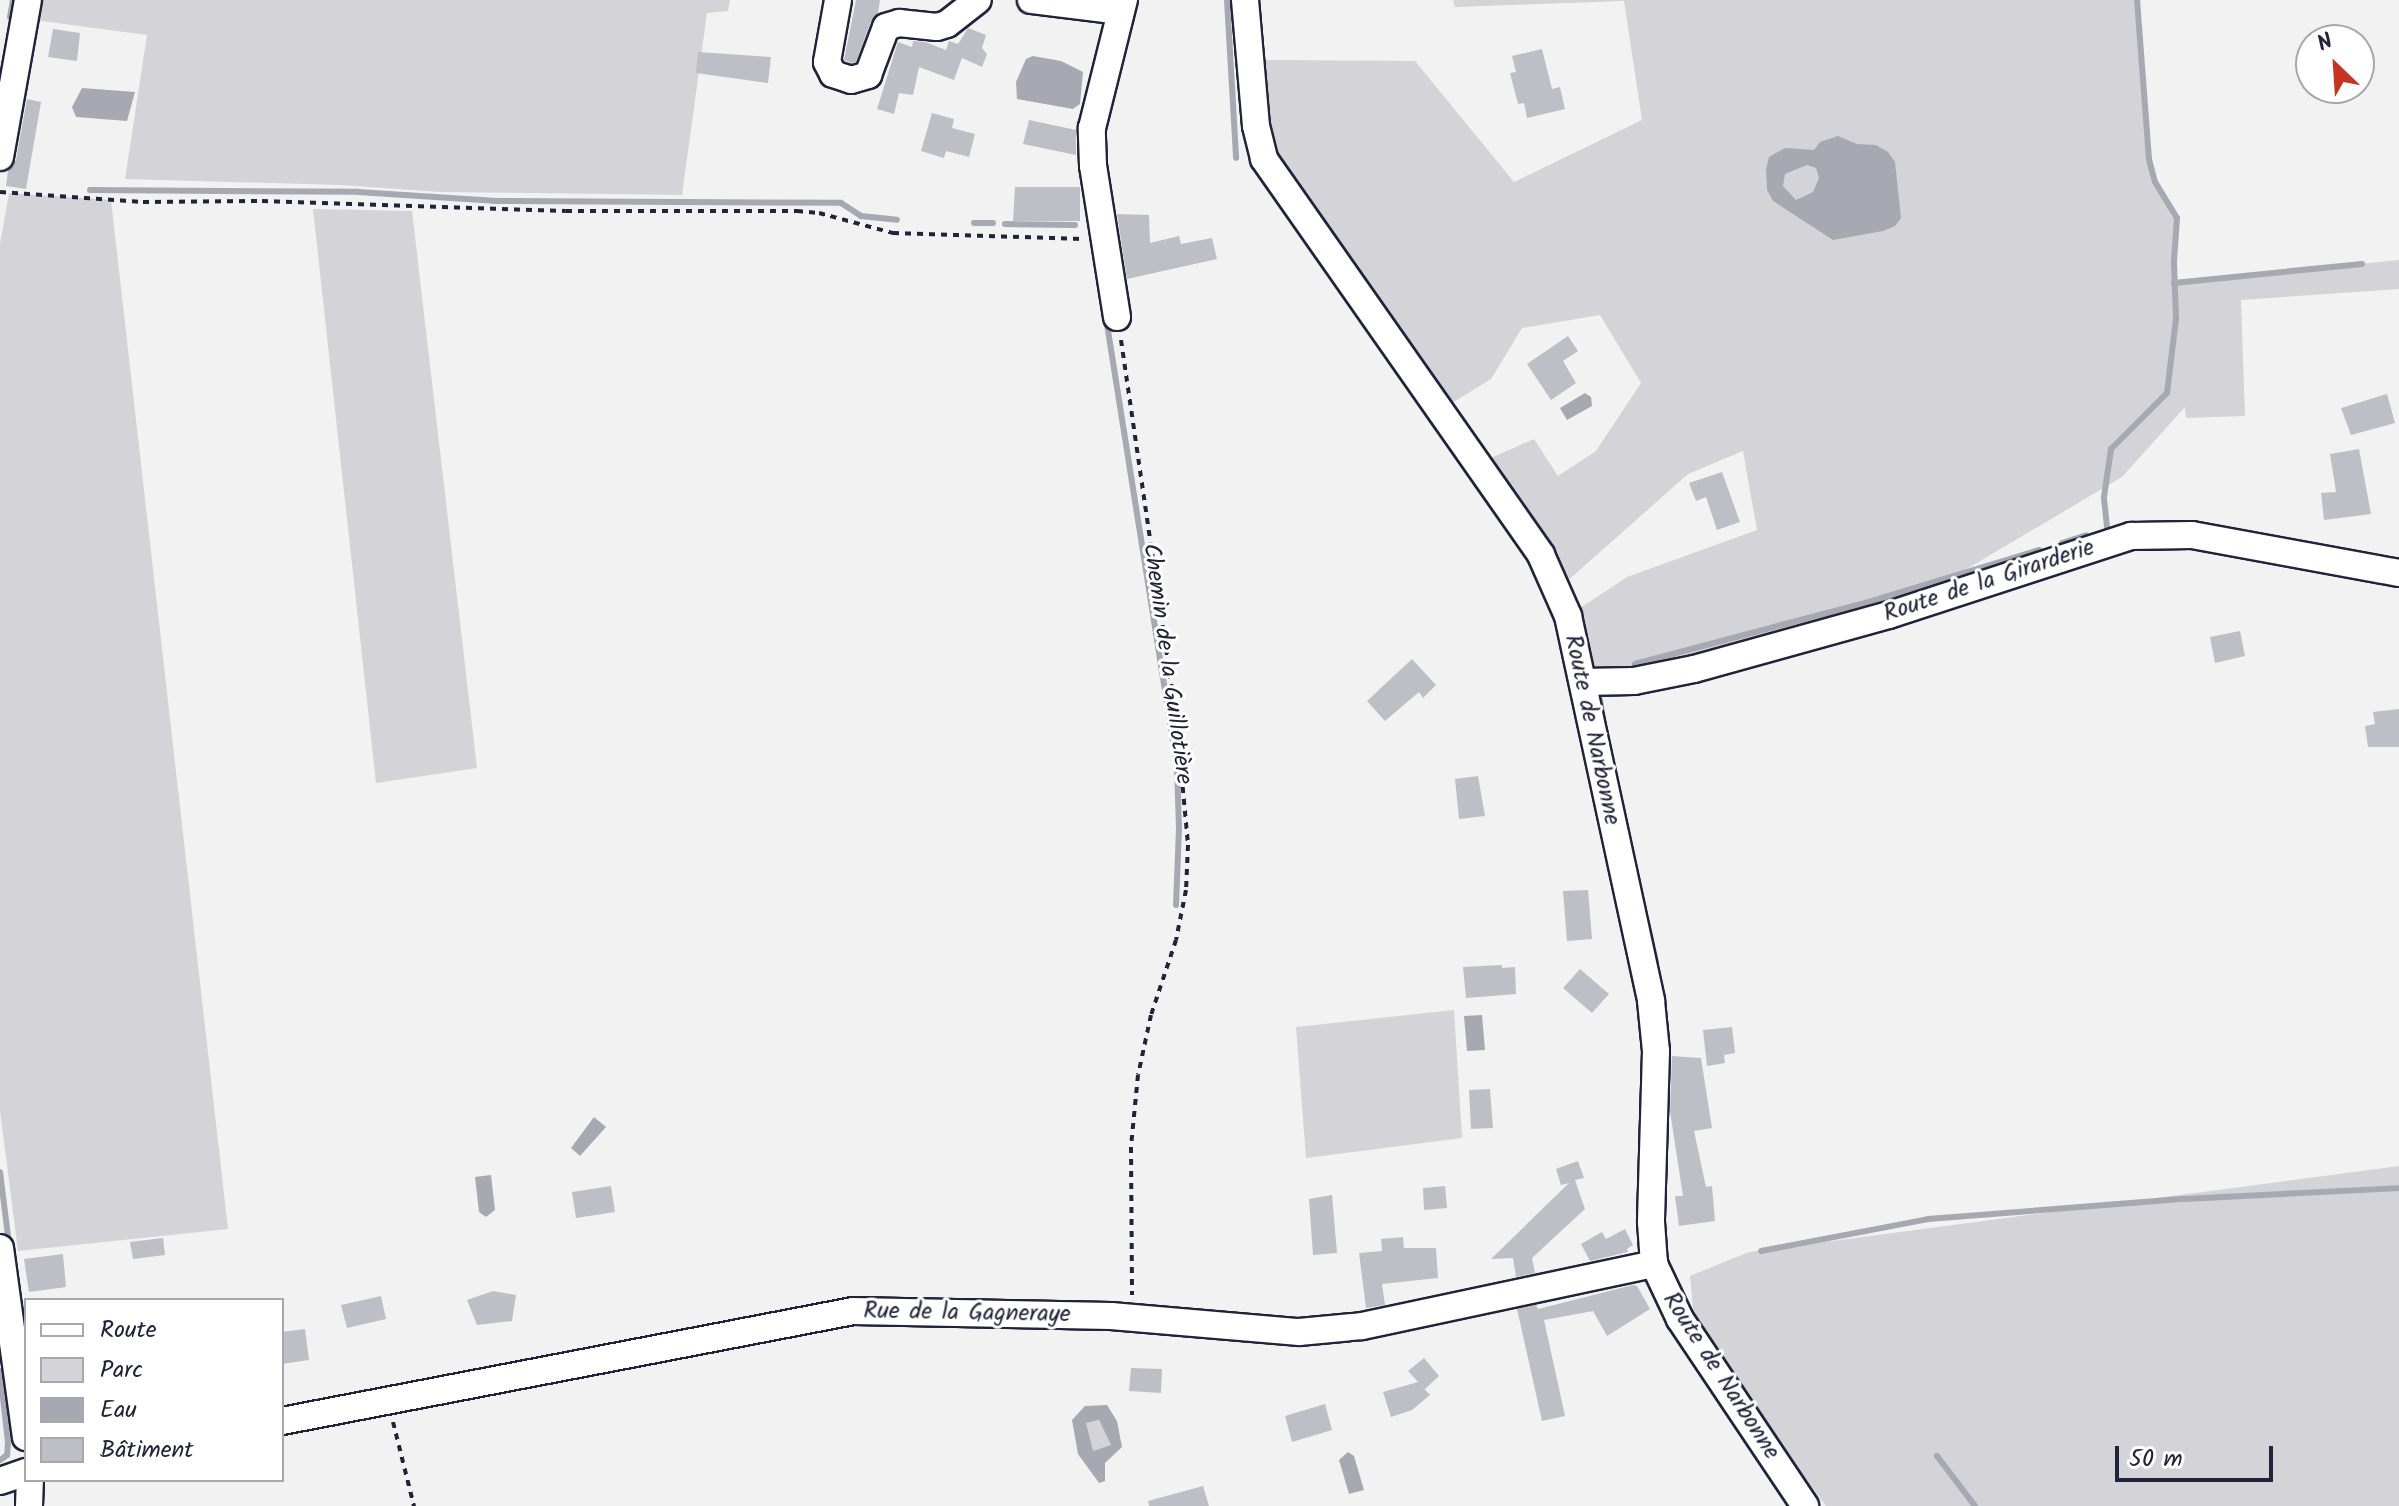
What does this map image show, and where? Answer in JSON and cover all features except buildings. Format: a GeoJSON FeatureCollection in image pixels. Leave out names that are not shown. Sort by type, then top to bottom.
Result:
{"type":"FeatureCollection","features":[{"type":"Feature","properties":{"kind":"street"},"geometry":{"type":"LineString","coordinates":[[0,157],[28,0]]}},
{"type":"Feature","properties":{"kind":"street"},"geometry":{"type":"LineString","coordinates":[[838,0],[827,62],[833,74],[851,80],[868,75],[886,27],[899,23],[947,24],[978,0]]}},
{"type":"Feature","properties":{"kind":"street"},"geometry":{"type":"LineString","coordinates":[[1031,0],[1122,5],[1092,128],[1093,166],[1117,317]]}},
{"type":"Feature","properties":{"kind":"street","name":"Route de Narbonne"},"geometry":{"type":"LineString","coordinates":[[1245,0],[1256,126],[1264,159],[1541,555],[1568,616],[1651,1001],[1656,1051],[1651,1222],[1654,1264],[1680,1319],[1805,1506]]}},
{"type":"Feature","properties":{"kind":"street","name":"Route de la Girarderie"},"geometry":{"type":"LineString","coordinates":[[1583,682],[1634,681],[1694,669],[1889,615],[2131,536],[2192,535],[2399,573]]}},
{"type":"Feature","properties":{"kind":"street"},"geometry":{"type":"LineString","coordinates":[[0,1248],[24,1422]]}},
{"type":"Feature","properties":{"kind":"street","name":"Rue de la Gagneraye"},"geometry":{"type":"LineString","coordinates":[[284,1421],[853,1311],[1132,1318],[1299,1332],[1362,1326],[1654,1264]]}},
{"type":"Feature","properties":{"kind":"street"},"geometry":{"type":"LineString","coordinates":[[0,1481],[24,1473]]}},
{"type":"Feature","properties":{"kind":"street"},"geometry":{"type":"LineString","coordinates":[[29,1506],[30,1482]]}},
{"type":"Feature","properties":{"kind":"path"},"geometry":{"type":"LineString","coordinates":[[0,192],[143,202],[262,201],[566,211],[797,211],[830,215],[893,233],[1105,240]]}},
{"type":"Feature","properties":{"kind":"path","name":"Chemin de la Guillotière"},"geometry":{"type":"LineString","coordinates":[[1117,317],[1176,715],[1186,795],[1188,845],[1186,890],[1176,940],[1151,1015],[1138,1075],[1131,1147],[1132,1318]]}},
{"type":"Feature","properties":{"kind":"path"},"geometry":{"type":"LineString","coordinates":[[388,1400],[414,1506]]}},
{"type":"Feature","properties":{"kind":"green space"},"geometry":{"type":"Polygon","coordinates":[[[38,0],[730,0],[728,11],[707,13],[682,195],[441,192],[341,185],[125,179],[147,35],[34,20],[38,0]]]}},
{"type":"Feature","properties":{"kind":"green space"},"geometry":{"type":"Polygon","coordinates":[[[1453,0],[2137,0],[2149,159],[2155,182],[2177,218],[2174,283],[2399,260],[2399,289],[2241,300],[2245,416],[2186,418],[2185,407],[2122,477],[1889,615],[1583,682],[1568,616],[1627,577],[1757,530],[1743,451],[1688,474],[1556,591],[1477,464],[1534,439],[1558,476],[1596,451],[1641,383],[1600,315],[1522,328],[1491,379],[1439,411],[1276,181],[1250,60],[1415,61],[1514,182],[1642,120],[1624,1],[1455,7],[1453,0]]]}},
{"type":"Feature","properties":{"kind":"green space"},"geometry":{"type":"Polygon","coordinates":[[[9,193],[111,200],[228,1229],[18,1251],[0,1111],[0,244],[9,193]]]}},
{"type":"Feature","properties":{"kind":"green space"},"geometry":{"type":"Polygon","coordinates":[[[313,209],[412,211],[477,768],[376,783],[313,209]]]}},
{"type":"Feature","properties":{"kind":"green space"},"geometry":{"type":"Polygon","coordinates":[[[1454,1010],[1462,1138],[1306,1158],[1296,1027],[1454,1010]]]}},
{"type":"Feature","properties":{"kind":"green space"},"geometry":{"type":"Polygon","coordinates":[[[2399,1166],[2399,1506],[1826,1506],[1709,1348],[1693,1308],[1690,1276],[1749,1252],[2399,1166]]]}},
{"type":"Feature","properties":{"kind":"green space"},"geometry":{"type":"Polygon","coordinates":[[[1099,1420],[1111,1445],[1092,1452],[1086,1423],[1099,1420]]]}},
{"type":"Feature","properties":{"kind":"water"},"geometry":{"type":"Polygon","coordinates":[[[1033,56],[1061,61],[1083,72],[1080,104],[1073,109],[1017,99],[1016,82],[1026,59],[1033,56]]]}},
{"type":"Feature","properties":{"kind":"water"},"geometry":{"type":"Polygon","coordinates":[[[82,88],[135,92],[127,121],[76,117],[72,107],[82,88]]]}},
{"type":"Feature","properties":{"kind":"water"},"geometry":{"type":"Polygon","coordinates":[[[1838,136],[1857,144],[1876,145],[1888,152],[1895,162],[1901,218],[1895,226],[1833,240],[1773,201],[1767,190],[1769,157],[1785,148],[1814,150],[1820,142],[1838,136]],[[1807,165],[1785,174],[1783,186],[1796,200],[1813,192],[1819,178],[1816,168],[1807,165]]]}},
{"type":"Feature","properties":{"kind":"water"},"geometry":{"type":"Polygon","coordinates":[[[1585,393],[1591,397],[1592,406],[1567,420],[1560,408],[1585,393]]]}},
{"type":"Feature","properties":{"kind":"water"},"geometry":{"type":"Polygon","coordinates":[[[1482,1015],[1485,1050],[1467,1051],[1464,1016],[1482,1015]]]}},
{"type":"Feature","properties":{"kind":"water"},"geometry":{"type":"Polygon","coordinates":[[[594,1117],[606,1127],[580,1156],[571,1148],[594,1117]]]}},
{"type":"Feature","properties":{"kind":"water"},"geometry":{"type":"Polygon","coordinates":[[[491,1175],[495,1210],[486,1217],[479,1212],[475,1177],[491,1175]]]}},
{"type":"Feature","properties":{"kind":"water"},"geometry":{"type":"Polygon","coordinates":[[[1107,1405],[1117,1421],[1122,1447],[1105,1463],[1105,1481],[1099,1483],[1078,1454],[1072,1420],[1085,1406],[1107,1405]],[[1099,1420],[1086,1423],[1093,1451],[1111,1445],[1099,1420]]]}},
{"type":"Feature","properties":{"kind":"water"},"geometry":{"type":"Polygon","coordinates":[[[1348,1452],[1354,1456],[1364,1490],[1349,1494],[1339,1460],[1348,1452]]]}},
{"type":"Feature","properties":{"kind":"waterway"},"geometry":{"type":"LineString","coordinates":[[10,17],[13,0]]}},
{"type":"Feature","properties":{"kind":"waterway"},"geometry":{"type":"LineString","coordinates":[[1227,0],[1236,158]]}},
{"type":"Feature","properties":{"kind":"waterway"},"geometry":{"type":"LineString","coordinates":[[2107,527],[2104,497],[2111,449],[2167,393],[2176,319],[2174,261],[2177,218],[2155,182],[2149,159],[2137,0]]}},
{"type":"Feature","properties":{"kind":"waterway"},"geometry":{"type":"LineString","coordinates":[[90,190],[358,192],[497,201],[841,203],[861,216],[897,220]]}},
{"type":"Feature","properties":{"kind":"waterway"},"geometry":{"type":"LineString","coordinates":[[974,223],[993,223]]}},
{"type":"Feature","properties":{"kind":"waterway"},"geometry":{"type":"LineString","coordinates":[[1005,224],[1075,225]]}},
{"type":"Feature","properties":{"kind":"waterway"},"geometry":{"type":"LineString","coordinates":[[2174,283],[2362,264]]}},
{"type":"Feature","properties":{"kind":"waterway"},"geometry":{"type":"LineString","coordinates":[[1106,318],[1177,765],[1179,828],[1176,905]]}},
{"type":"Feature","properties":{"kind":"waterway"},"geometry":{"type":"LineString","coordinates":[[2062,543],[2086,535]]}},
{"type":"Feature","properties":{"kind":"waterway"},"geometry":{"type":"LineString","coordinates":[[1635,664],[1868,602],[2039,550]]}},
{"type":"Feature","properties":{"kind":"waterway"},"geometry":{"type":"LineString","coordinates":[[1600,700],[1604,724]]}},
{"type":"Feature","properties":{"kind":"waterway"},"geometry":{"type":"LineString","coordinates":[[1647,922],[1656,962]]}},
{"type":"Feature","properties":{"kind":"waterway"},"geometry":{"type":"LineString","coordinates":[[0,1172],[9,1244]]}},
{"type":"Feature","properties":{"kind":"waterway"},"geometry":{"type":"LineString","coordinates":[[1761,1251],[1928,1219],[2184,1199],[2399,1188]]}},
{"type":"Feature","properties":{"kind":"waterway"},"geometry":{"type":"LineString","coordinates":[[0,1371],[8,1442],[7,1455],[0,1460]]}},
{"type":"Feature","properties":{"kind":"waterway"},"geometry":{"type":"LineString","coordinates":[[1937,1456],[1975,1506]]}}]}
